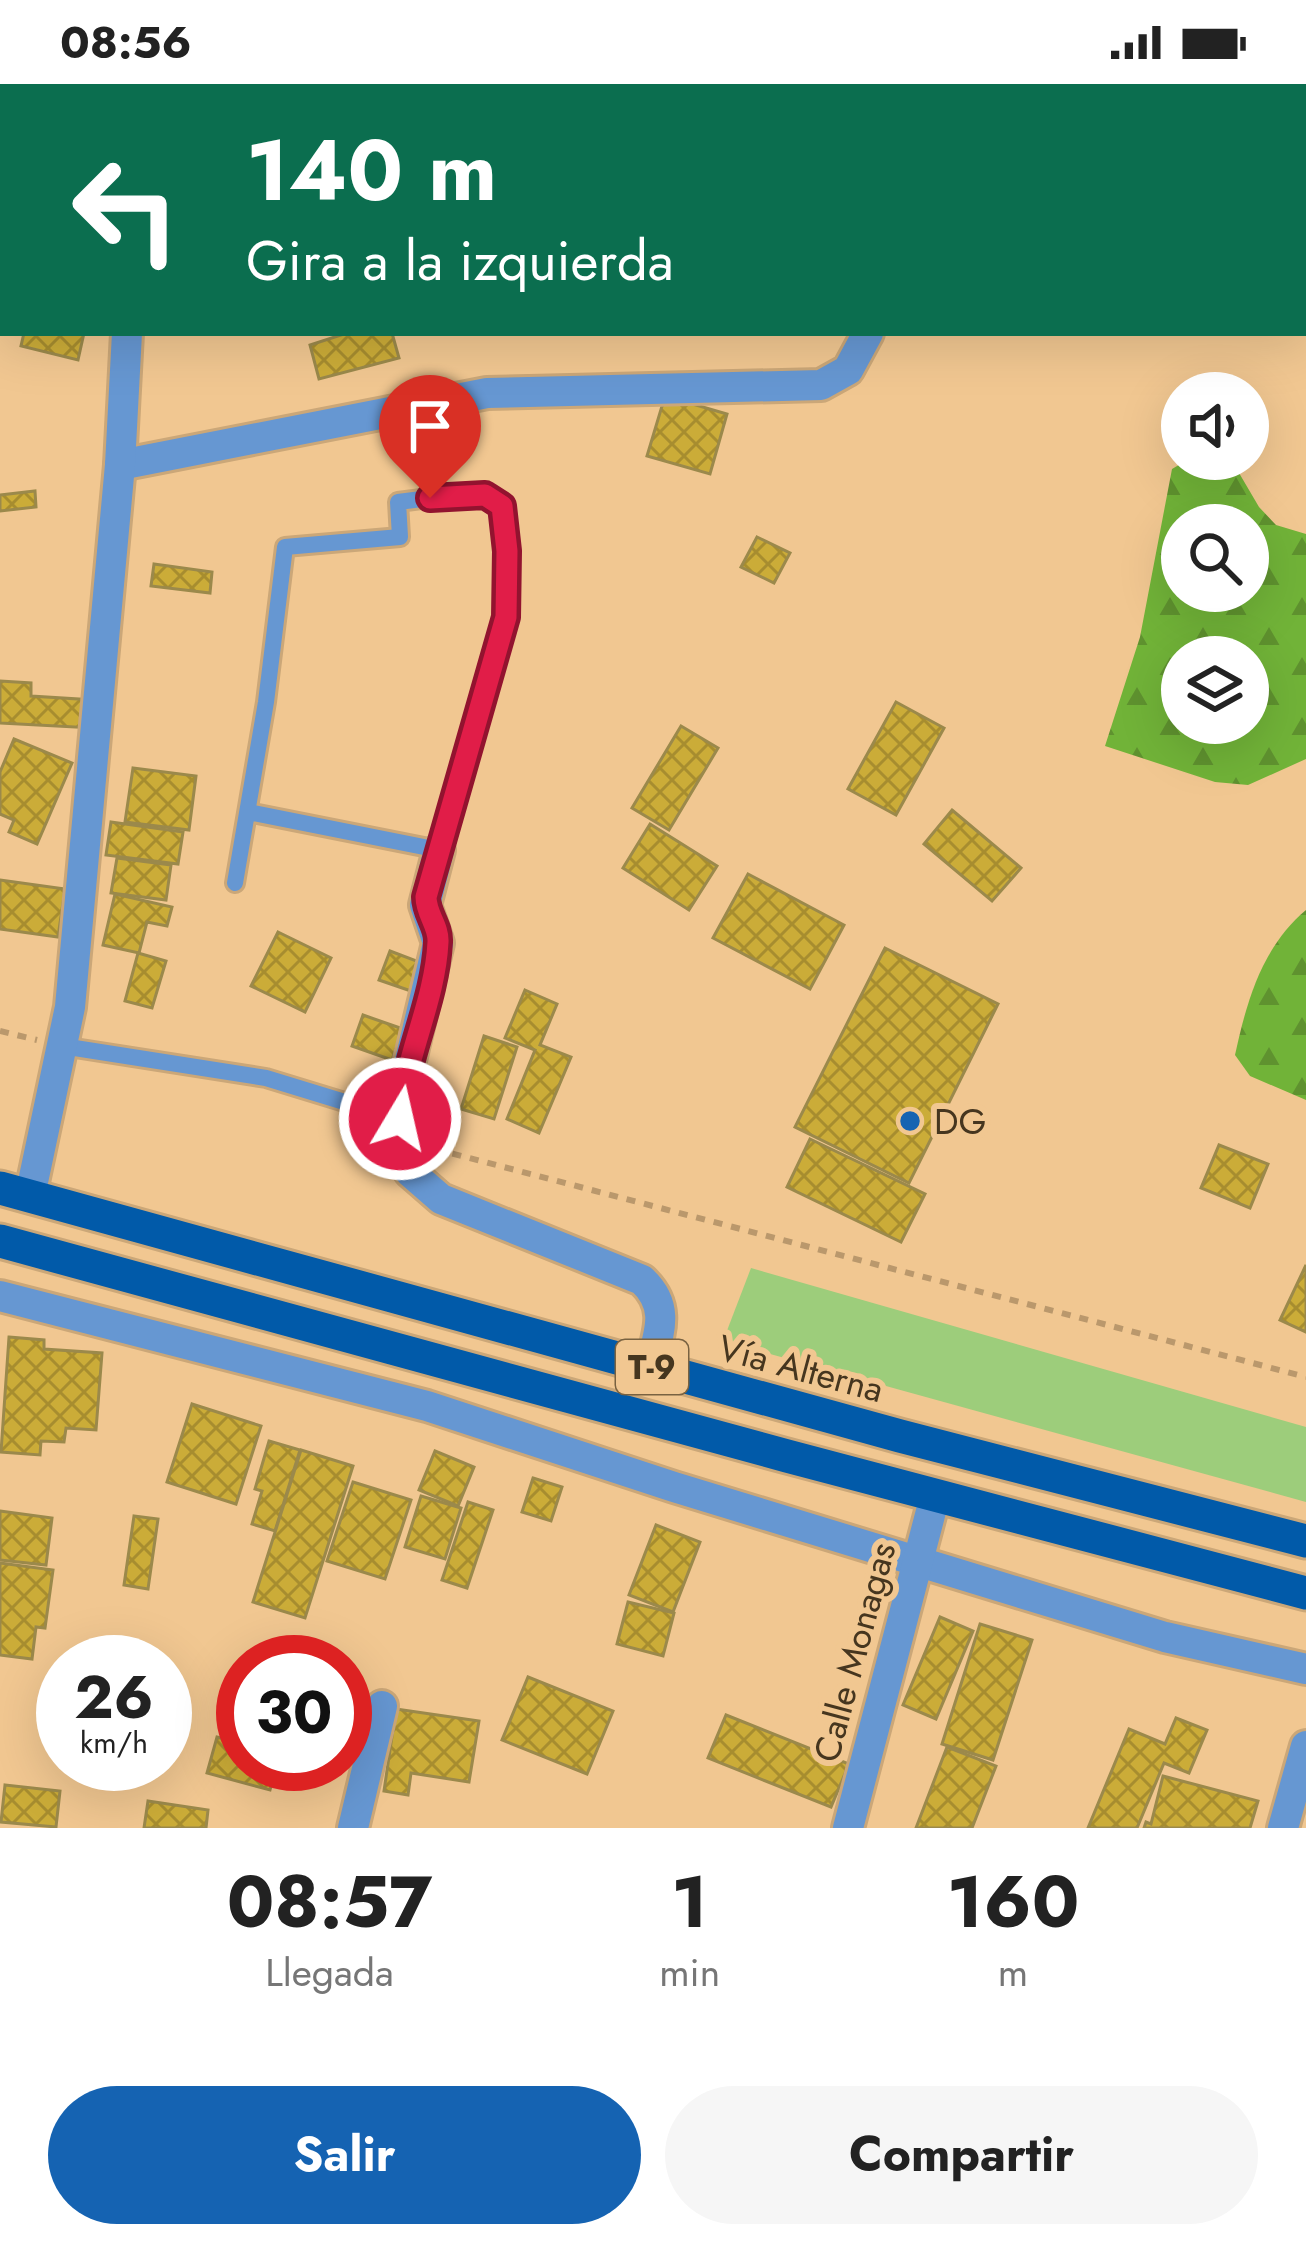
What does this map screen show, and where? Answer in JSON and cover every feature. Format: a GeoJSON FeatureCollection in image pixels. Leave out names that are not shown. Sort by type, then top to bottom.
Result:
{"type":"FeatureCollection","features":[{"type":"Feature","properties":{"kind":"highway","name":"Vía Alterna"},"geometry":{"type":"LineString","coordinates":[[15,1192],[1306,1541]]}},
{"type":"Feature","properties":{"kind":"highway","name":"T-9"},"geometry":{"type":"LineString","coordinates":[[0,1240],[1306,1593]]}},
{"type":"Feature","properties":{"kind":"street"},"geometry":{"type":"LineString","coordinates":[[15,1192],[70,1007],[121,465],[127,336]]}},
{"type":"Feature","properties":{"kind":"street"},"geometry":{"type":"LineString","coordinates":[[121,465],[487,393],[821,385],[848,370],[866,336]]}},
{"type":"Feature","properties":{"kind":"street"},"geometry":{"type":"LineString","coordinates":[[439,850],[425,905],[438,943],[405,1077],[401,1130],[410,1172],[441,1199],[642,1280],[657,1297],[663,1320],[650,1366]]}},
{"type":"Feature","properties":{"kind":"street"},"geometry":{"type":"LineString","coordinates":[[0,1297],[427,1406],[1166,1637],[1306,1669]]}},
{"type":"Feature","properties":{"kind":"street","name":"Calle Monagas"},"geometry":{"type":"LineString","coordinates":[[848,1828],[935,1496]]}},
{"type":"Feature","properties":{"kind":"street"},"geometry":{"type":"LineString","coordinates":[[353,1828],[382,1706]]}},
{"type":"Feature","properties":{"kind":"street"},"geometry":{"type":"LineString","coordinates":[[1283,1828],[1306,1746]]}},
{"type":"Feature","properties":{"kind":"lane"},"geometry":{"type":"LineString","coordinates":[[235,883],[285,547],[400,537],[398,502],[485,495],[496,500],[506,514],[506,617],[439,850],[248,812]]}},
{"type":"Feature","properties":{"kind":"lane"},"geometry":{"type":"LineString","coordinates":[[62,1046],[266,1078],[401,1130]]}},
{"type":"Feature","properties":{"kind":"path"},"geometry":{"type":"LineString","coordinates":[[401,1130],[1306,1377]]}},
{"type":"Feature","properties":{"kind":"green space"},"geometry":{"type":"Polygon","coordinates":[[[1170,480],[1243,480],[1257,504],[1165,504],[1170,480]]]}},
{"type":"Feature","properties":{"kind":"green space"},"geometry":{"type":"Polygon","coordinates":[[[1269,518],[1276,525],[1306,534],[1306,759],[1248,785],[1215,782],[1105,746],[1140,637],[1161,527],[1161,612],[1269,612],[1269,518]]]}},
{"type":"Feature","properties":{"kind":"green space"},"geometry":{"type":"Polygon","coordinates":[[[1306,910],[1306,1100],[1250,1076],[1235,1055],[1251,995],[1267,958],[1306,910]]]}},
{"type":"Feature","properties":{"kind":"green space"},"geometry":{"type":"Polygon","coordinates":[[[751,1268],[1306,1427],[1306,1502],[723,1341],[751,1268]]]}},
{"type":"Feature","properties":{"kind":"building"},"geometry":{"type":"Polygon","coordinates":[[[23,336],[83,336],[78,360],[21,346],[23,336]]]}},
{"type":"Feature","properties":{"kind":"building"},"geometry":{"type":"Polygon","coordinates":[[[338,336],[393,336],[399,358],[319,379],[310,345],[338,336]]]}},
{"type":"Feature","properties":{"kind":"building"},"geometry":{"type":"Polygon","coordinates":[[[665,396],[727,414],[710,474],[647,456],[665,396]]]}},
{"type":"Feature","properties":{"kind":"building"},"geometry":{"type":"Polygon","coordinates":[[[35,491],[36,507],[0,511],[0,495],[35,491]]]}},
{"type":"Feature","properties":{"kind":"building"},"geometry":{"type":"Polygon","coordinates":[[[757,537],[790,553],[774,583],[741,567],[757,537]]]}},
{"type":"Feature","properties":{"kind":"building"},"geometry":{"type":"Polygon","coordinates":[[[154,564],[212,572],[210,593],[151,586],[154,564]]]}},
{"type":"Feature","properties":{"kind":"building"},"geometry":{"type":"Polygon","coordinates":[[[0,681],[31,683],[31,696],[94,700],[93,728],[0,723],[0,681]]]}},
{"type":"Feature","properties":{"kind":"building"},"geometry":{"type":"Polygon","coordinates":[[[896,702],[944,728],[896,815],[848,789],[896,702]]]}},
{"type":"Feature","properties":{"kind":"building"},"geometry":{"type":"Polygon","coordinates":[[[681,726],[718,748],[669,830],[632,808],[681,726]]]}},
{"type":"Feature","properties":{"kind":"building"},"geometry":{"type":"Polygon","coordinates":[[[14,739],[72,763],[37,844],[9,832],[14,820],[0,814],[0,772],[14,739]]]}},
{"type":"Feature","properties":{"kind":"building"},"geometry":{"type":"Polygon","coordinates":[[[133,768],[196,776],[189,830],[125,822],[133,768]]]}},
{"type":"Feature","properties":{"kind":"building"},"geometry":{"type":"Polygon","coordinates":[[[952,810],[1021,868],[992,901],[924,844],[952,810]]]}},
{"type":"Feature","properties":{"kind":"building"},"geometry":{"type":"Polygon","coordinates":[[[111,822],[183,832],[178,864],[106,855],[111,822]]]}},
{"type":"Feature","properties":{"kind":"building"},"geometry":{"type":"Polygon","coordinates":[[[650,824],[717,866],[689,910],[623,868],[650,824]]]}},
{"type":"Feature","properties":{"kind":"building"},"geometry":{"type":"Polygon","coordinates":[[[117,858],[171,865],[166,900],[111,893],[117,858]]]}},
{"type":"Feature","properties":{"kind":"building"},"geometry":{"type":"Polygon","coordinates":[[[748,874],[844,925],[810,989],[713,938],[748,874]]]}},
{"type":"Feature","properties":{"kind":"building"},"geometry":{"type":"Polygon","coordinates":[[[0,880],[65,889],[58,937],[0,929],[0,880]]]}},
{"type":"Feature","properties":{"kind":"building"},"geometry":{"type":"Polygon","coordinates":[[[115,894],[172,907],[167,926],[147,922],[139,953],[103,945],[115,894]]]}},
{"type":"Feature","properties":{"kind":"building"},"geometry":{"type":"Polygon","coordinates":[[[278,932],[331,958],[305,1012],[251,986],[278,932]]]}},
{"type":"Feature","properties":{"kind":"building"},"geometry":{"type":"Polygon","coordinates":[[[885,948],[998,1004],[909,1183],[795,1127],[885,948]]]}},
{"type":"Feature","properties":{"kind":"building"},"geometry":{"type":"Polygon","coordinates":[[[390,951],[422,963],[411,991],[379,980],[390,951]]]}},
{"type":"Feature","properties":{"kind":"building"},"geometry":{"type":"Polygon","coordinates":[[[138,953],[166,961],[152,1008],[125,1001],[138,953]]]}},
{"type":"Feature","properties":{"kind":"building"},"geometry":{"type":"Polygon","coordinates":[[[525,990],[557,1004],[540,1045],[571,1057],[539,1133],[507,1119],[535,1050],[505,1038],[525,990]]]}},
{"type":"Feature","properties":{"kind":"building"},"geometry":{"type":"Polygon","coordinates":[[[363,1015],[403,1029],[392,1060],[352,1046],[363,1015]]]}},
{"type":"Feature","properties":{"kind":"building"},"geometry":{"type":"Polygon","coordinates":[[[484,1036],[517,1047],[494,1119],[461,1109],[484,1036]]]}},
{"type":"Feature","properties":{"kind":"building"},"geometry":{"type":"Polygon","coordinates":[[[810,1139],[925,1194],[901,1242],[787,1187],[810,1139]]]}},
{"type":"Feature","properties":{"kind":"building"},"geometry":{"type":"Polygon","coordinates":[[[1219,1145],[1268,1164],[1250,1208],[1201,1188],[1219,1145]]]}},
{"type":"Feature","properties":{"kind":"building"},"geometry":{"type":"Polygon","coordinates":[[[1306,1265],[1306,1332],[1280,1320],[1306,1265]]]}},
{"type":"Feature","properties":{"kind":"building"},"geometry":{"type":"Polygon","coordinates":[[[9,1337],[44,1340],[44,1349],[102,1353],[96,1430],[66,1428],[64,1442],[41,1441],[40,1455],[1,1452],[9,1337]]]}},
{"type":"Feature","properties":{"kind":"building"},"geometry":{"type":"Polygon","coordinates":[[[192,1404],[261,1426],[236,1504],[167,1482],[192,1404]]]}},
{"type":"Feature","properties":{"kind":"building"},"geometry":{"type":"Polygon","coordinates":[[[269,1441],[300,1450],[275,1531],[252,1524],[262,1491],[255,1489],[269,1441]]]}},
{"type":"Feature","properties":{"kind":"building"},"geometry":{"type":"Polygon","coordinates":[[[301,1450],[353,1466],[305,1618],[253,1602],[301,1450]]]}},
{"type":"Feature","properties":{"kind":"building"},"geometry":{"type":"Polygon","coordinates":[[[435,1451],[474,1467],[458,1506],[419,1490],[435,1451]]]}},
{"type":"Feature","properties":{"kind":"building"},"geometry":{"type":"Polygon","coordinates":[[[533,1478],[562,1487],[551,1521],[522,1512],[533,1478]]]}},
{"type":"Feature","properties":{"kind":"building"},"geometry":{"type":"Polygon","coordinates":[[[353,1482],[411,1500],[385,1579],[327,1561],[353,1482]]]}},
{"type":"Feature","properties":{"kind":"building"},"geometry":{"type":"Polygon","coordinates":[[[421,1496],[461,1508],[445,1559],[405,1547],[421,1496]]]}},
{"type":"Feature","properties":{"kind":"building"},"geometry":{"type":"Polygon","coordinates":[[[468,1502],[493,1510],[467,1588],[442,1580],[468,1502]]]}},
{"type":"Feature","properties":{"kind":"building"},"geometry":{"type":"Polygon","coordinates":[[[0,1511],[52,1518],[46,1565],[0,1560],[0,1511]]]}},
{"type":"Feature","properties":{"kind":"building"},"geometry":{"type":"Polygon","coordinates":[[[134,1516],[158,1519],[148,1589],[124,1585],[134,1516]]]}},
{"type":"Feature","properties":{"kind":"building"},"geometry":{"type":"Polygon","coordinates":[[[656,1525],[700,1542],[673,1612],[629,1595],[656,1525]]]}},
{"type":"Feature","properties":{"kind":"building"},"geometry":{"type":"Polygon","coordinates":[[[0,1563],[53,1570],[45,1628],[36,1627],[32,1659],[0,1655],[0,1563]]]}},
{"type":"Feature","properties":{"kind":"building"},"geometry":{"type":"Polygon","coordinates":[[[628,1602],[674,1613],[663,1656],[617,1644],[628,1602]]]}},
{"type":"Feature","properties":{"kind":"building"},"geometry":{"type":"Polygon","coordinates":[[[940,1617],[973,1631],[936,1719],[903,1705],[940,1617]]]}},
{"type":"Feature","properties":{"kind":"building"},"geometry":{"type":"Polygon","coordinates":[[[980,1624],[1032,1640],[993,1760],[942,1744],[980,1624]]]}},
{"type":"Feature","properties":{"kind":"building"},"geometry":{"type":"Polygon","coordinates":[[[528,1677],[613,1711],[587,1774],[502,1740],[528,1677]]]}},
{"type":"Feature","properties":{"kind":"building"},"geometry":{"type":"Polygon","coordinates":[[[396,1709],[479,1721],[469,1782],[411,1773],[408,1795],[384,1791],[396,1709]]]}},
{"type":"Feature","properties":{"kind":"building"},"geometry":{"type":"Polygon","coordinates":[[[726,1715],[849,1764],[831,1807],[708,1758],[726,1715]]]}},
{"type":"Feature","properties":{"kind":"building"},"geometry":{"type":"Polygon","coordinates":[[[1176,1718],[1207,1730],[1189,1773],[1164,1763],[1137,1828],[1088,1828],[1129,1729],[1165,1744],[1176,1718]]]}},
{"type":"Feature","properties":{"kind":"building"},"geometry":{"type":"Polygon","coordinates":[[[216,1741],[216,1775],[207,1773],[216,1741]]]}},
{"type":"Feature","properties":{"kind":"building"},"geometry":{"type":"Polygon","coordinates":[[[947,1747],[996,1766],[972,1828],[916,1828],[947,1747]]]}},
{"type":"Feature","properties":{"kind":"building"},"geometry":{"type":"Polygon","coordinates":[[[1163,1776],[1258,1801],[1250,1828],[1144,1828],[1146,1822],[1151,1824],[1163,1776]]]}},
{"type":"Feature","properties":{"kind":"building"},"geometry":{"type":"Polygon","coordinates":[[[5,1785],[60,1791],[56,1827],[1,1822],[5,1785]]]}},
{"type":"Feature","properties":{"kind":"building"},"geometry":{"type":"Polygon","coordinates":[[[148,1801],[208,1810],[206,1828],[144,1828],[148,1801]]]}},
{"type":"Feature","properties":{"kind":"place","name":"DG"},"geometry":{"type":"Point","coordinates":[910,1121]}},
{"type":"Feature","properties":{"kind":"route"},"geometry":{"type":"LineString","coordinates":[[400,1119],[405,1077],[439,936],[426,897],[506,617],[508,580],[502,506],[485,495],[430,498]]}}]}
